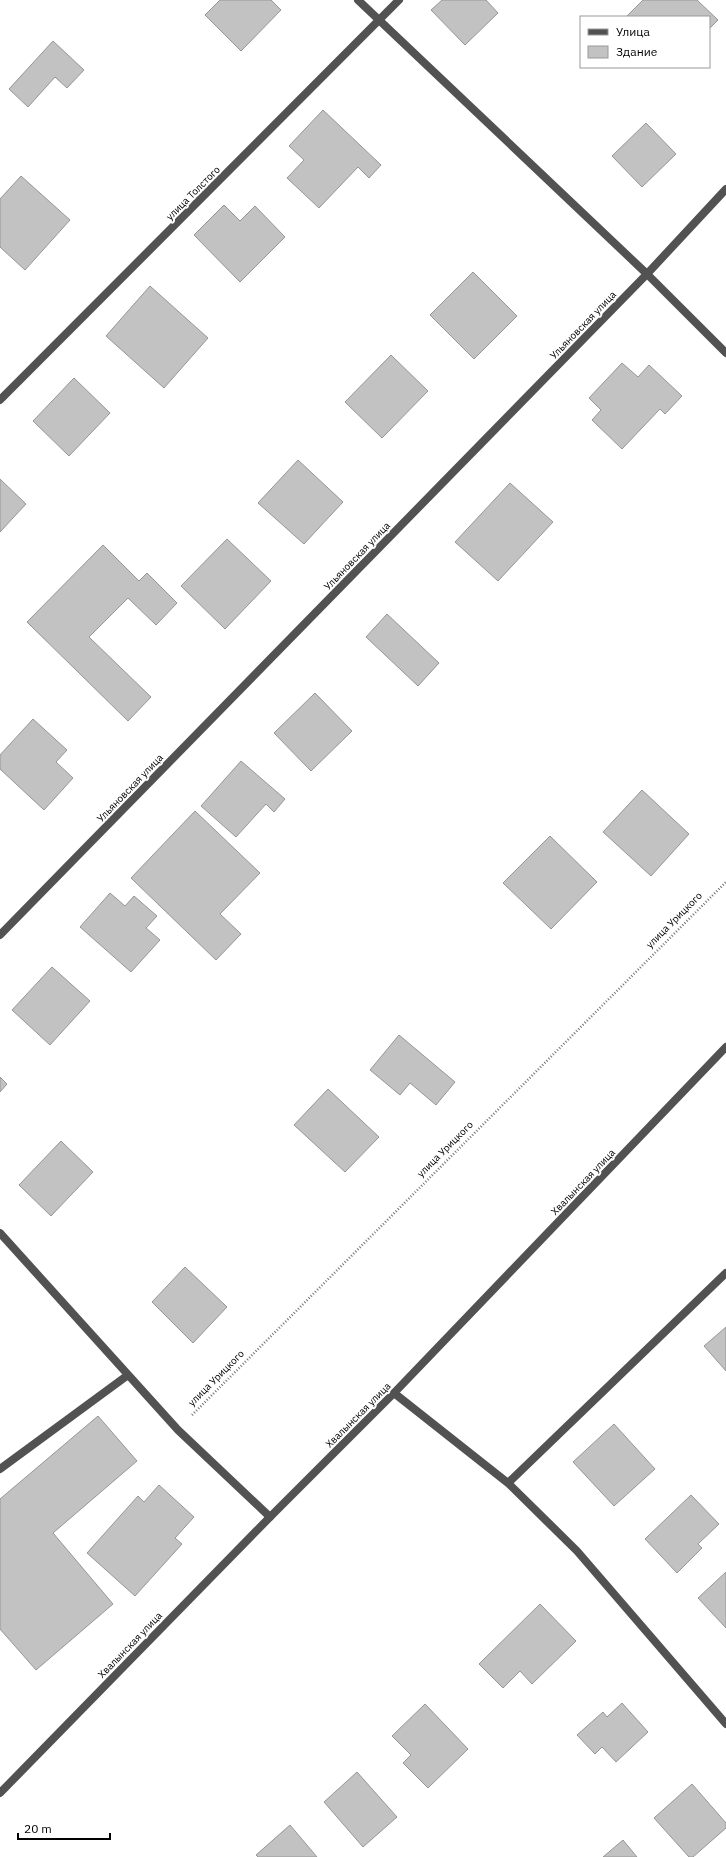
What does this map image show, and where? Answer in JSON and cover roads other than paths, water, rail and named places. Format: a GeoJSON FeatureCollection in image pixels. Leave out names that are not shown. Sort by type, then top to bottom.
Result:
{"type":"FeatureCollection","features":[{"type":"Feature","properties":{"kind":"street"},"geometry":{"type":"LineString","coordinates":[[358,0],[647,274],[726,353]]}},
{"type":"Feature","properties":{"kind":"street","name":"улица Толстого"},"geometry":{"type":"LineString","coordinates":[[0,400],[380,21],[399,0]]}},
{"type":"Feature","properties":{"kind":"street","name":"Ульяновская улица"},"geometry":{"type":"LineString","coordinates":[[0,935],[647,274],[726,190]]}},
{"type":"Feature","properties":{"kind":"street","name":"Хвалынская улица"},"geometry":{"type":"LineString","coordinates":[[0,1793],[270,1516],[394,1392],[726,1047]]}},
{"type":"Feature","properties":{"kind":"street"},"geometry":{"type":"LineString","coordinates":[[0,1233],[178,1430],[270,1516]]}},
{"type":"Feature","properties":{"kind":"street"},"geometry":{"type":"LineString","coordinates":[[508,1483],[726,1273]]}},
{"type":"Feature","properties":{"kind":"street"},"geometry":{"type":"LineString","coordinates":[[0,1469],[128,1375]]}},
{"type":"Feature","properties":{"kind":"street"},"geometry":{"type":"LineString","coordinates":[[394,1392],[508,1483],[577,1550],[726,1724]]}}]}
